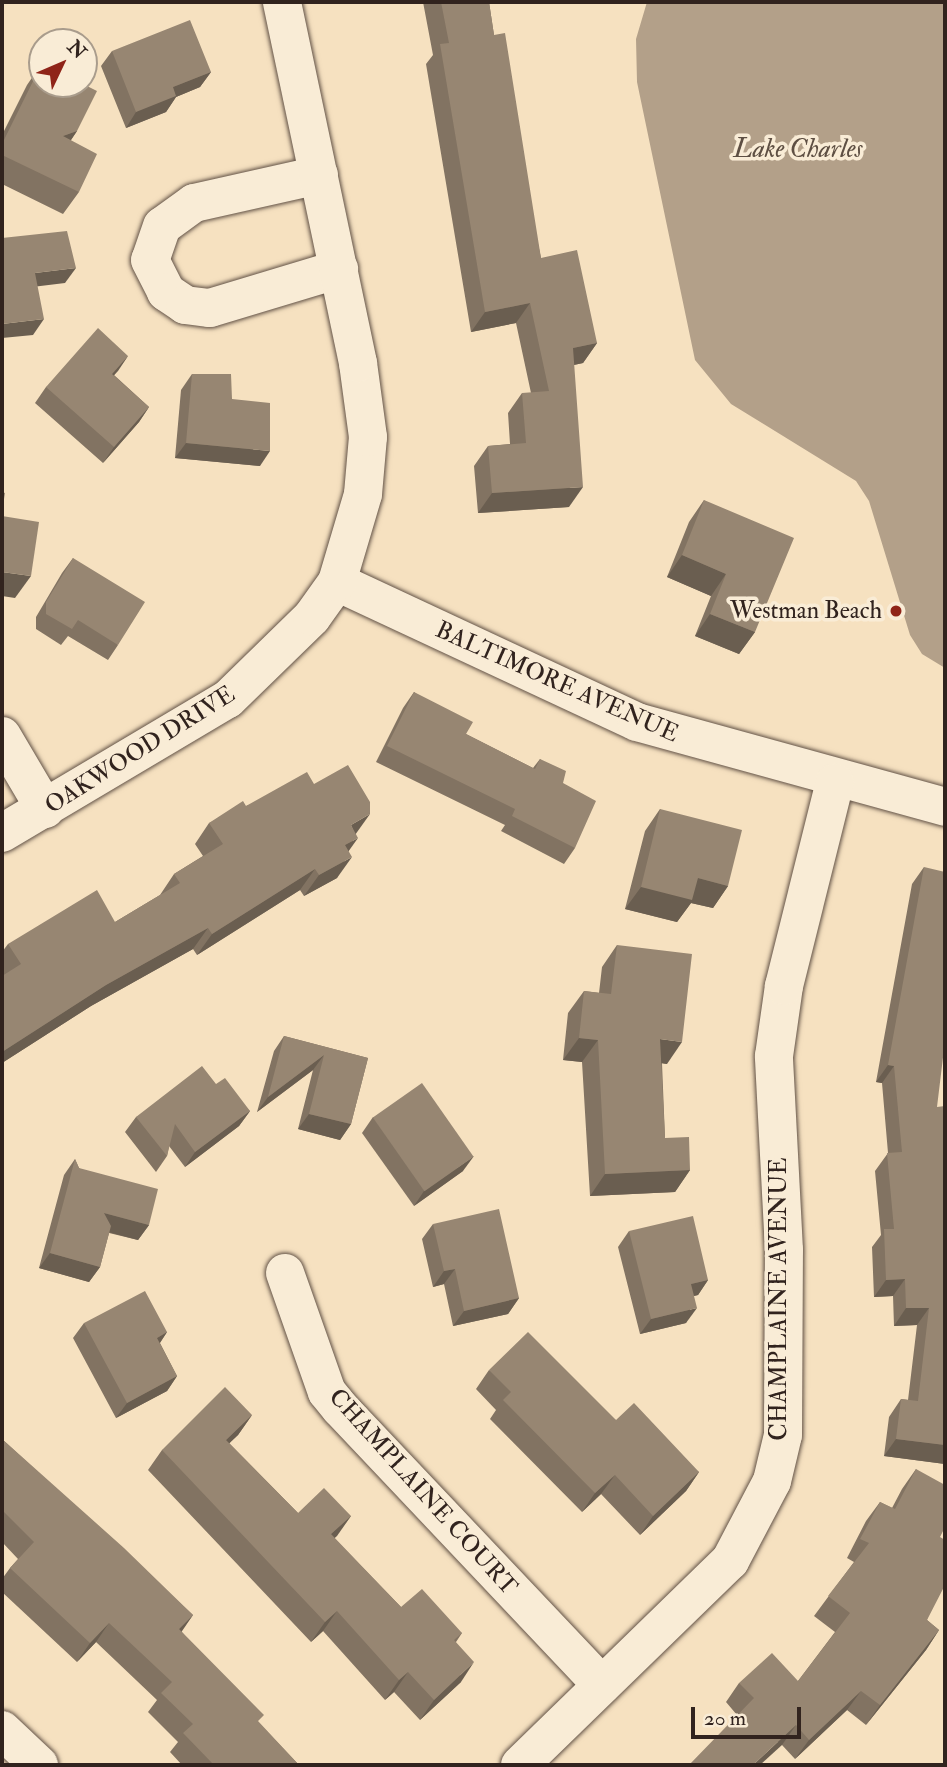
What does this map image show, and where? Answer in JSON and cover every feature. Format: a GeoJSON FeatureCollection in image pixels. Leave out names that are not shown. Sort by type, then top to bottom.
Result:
{"type":"FeatureCollection","features":[{"type":"Feature","properties":{"kind":"street","name":"OAKWOOD DRIVE"},"geometry":{"type":"LineString","coordinates":[[2,833],[228,699],[312,617],[337,582],[363,494],[368,437],[339,269],[282,2]]}},
{"type":"Feature","properties":{"kind":"street"},"geometry":{"type":"LineString","coordinates":[[319,175],[194,203],[162,226],[150,260],[166,292],[185,305],[210,308],[339,269]]}},
{"type":"Feature","properties":{"kind":"street","name":"BALTIMORE AVENUE"},"geometry":{"type":"LineString","coordinates":[[337,582],[637,722],[835,782],[945,807]]}},
{"type":"Feature","properties":{"kind":"street"},"geometry":{"type":"LineString","coordinates":[[2,736],[45,809]]}},
{"type":"Feature","properties":{"kind":"street","name":"CHAMPLAINE AVENUE"},"geometry":{"type":"LineString","coordinates":[[520,1765],[730,1561],[772,1480],[783,1435],[784,1250],[774,1056],[784,986],[835,782]]}},
{"type":"Feature","properties":{"kind":"street","name":"CHAMPLAINE COURT"},"geometry":{"type":"LineString","coordinates":[[285,1273],[327,1392],[340,1409],[602,1685]]}},
{"type":"Feature","properties":{"kind":"street"},"geometry":{"type":"LineString","coordinates":[[2,1730],[39,1765]]}},
{"type":"Feature","properties":{"kind":"water","name":"Lake Charles"},"geometry":{"type":"Polygon","coordinates":[[[647,2],[945,2],[945,668],[922,654],[910,635],[869,501],[856,481],[731,404],[695,360],[637,82],[636,39],[647,2]]]}},
{"type":"Feature","properties":{"kind":"building"},"geometry":{"type":"Polygon","coordinates":[[[441,2],[489,2],[494,35],[505,33],[541,258],[577,250],[597,343],[573,348],[583,487],[492,493],[488,446],[526,443],[522,393],[549,391],[530,303],[485,312],[440,44],[449,43],[441,2]]]}},
{"type":"Feature","properties":{"kind":"building"},"geometry":{"type":"Polygon","coordinates":[[[190,20],[211,72],[173,87],[176,96],[136,112],[112,51],[190,20]]]}},
{"type":"Feature","properties":{"kind":"building"},"geometry":{"type":"Polygon","coordinates":[[[28,91],[28,98],[94,98],[77,131],[63,136],[97,154],[79,192],[2,155],[2,144],[28,91]]]}},
{"type":"Feature","properties":{"kind":"building"},"geometry":{"type":"Polygon","coordinates":[[[67,231],[76,268],[35,273],[44,319],[2,324],[2,238],[67,231]]]}},
{"type":"Feature","properties":{"kind":"building"},"geometry":{"type":"Polygon","coordinates":[[[98,328],[128,356],[112,374],[149,407],[114,447],[46,387],[98,328]]]}},
{"type":"Feature","properties":{"kind":"building"},"geometry":{"type":"Polygon","coordinates":[[[192,374],[231,374],[232,399],[270,403],[270,451],[186,443],[192,374]]]}},
{"type":"Feature","properties":{"kind":"building"},"geometry":{"type":"Polygon","coordinates":[[[704,500],[794,538],[755,632],[710,614],[726,574],[682,555],[704,500]]]}},
{"type":"Feature","properties":{"kind":"building"},"geometry":{"type":"Polygon","coordinates":[[[2,516],[39,522],[31,576],[2,572],[2,516]]]}},
{"type":"Feature","properties":{"kind":"building"},"geometry":{"type":"Polygon","coordinates":[[[73,558],[145,602],[118,645],[78,620],[72,629],[46,614],[46,602],[73,558]]]}},
{"type":"Feature","properties":{"kind":"building"},"geometry":{"type":"Polygon","coordinates":[[[414,692],[473,722],[466,734],[535,769],[540,759],[566,771],[563,783],[596,801],[575,848],[512,816],[515,809],[387,746],[414,692]]]}},
{"type":"Feature","properties":{"kind":"building"},"geometry":{"type":"Polygon","coordinates":[[[348,765],[370,802],[370,814],[351,825],[358,838],[345,845],[352,857],[319,875],[315,869],[212,934],[208,928],[106,985],[2,1052],[2,976],[21,964],[8,944],[97,890],[115,922],[180,883],[174,874],[223,844],[209,823],[243,801],[246,806],[307,772],[314,784],[348,765]]]}},
{"type":"Feature","properties":{"kind":"building"},"geometry":{"type":"Polygon","coordinates":[[[660,809],[742,830],[728,886],[698,878],[692,900],[641,887],[660,809]]]}},
{"type":"Feature","properties":{"kind":"building"},"geometry":{"type":"Polygon","coordinates":[[[924,867],[945,872],[945,1041],[937,1107],[945,1106],[945,1445],[896,1439],[901,1399],[918,1401],[929,1308],[906,1308],[905,1279],[886,1280],[884,1229],[894,1229],[887,1153],[902,1152],[894,1066],[888,1065],[924,867]]]}},
{"type":"Feature","properties":{"kind":"building"},"geometry":{"type":"Polygon","coordinates":[[[617,945],[692,954],[682,1042],[660,1039],[665,1138],[689,1137],[690,1170],[605,1174],[598,1040],[579,1038],[584,991],[611,994],[617,945]]]}},
{"type":"Feature","properties":{"kind":"building"},"geometry":{"type":"Polygon","coordinates":[[[284,1036],[368,1058],[351,1124],[309,1114],[324,1055],[268,1097],[284,1036]]]}},
{"type":"Feature","properties":{"kind":"building"},"geometry":{"type":"Polygon","coordinates":[[[202,1066],[216,1084],[225,1078],[250,1111],[195,1152],[175,1124],[167,1156],[136,1117],[202,1066]]]}},
{"type":"Feature","properties":{"kind":"building"},"geometry":{"type":"Polygon","coordinates":[[[422,1083],[474,1157],[424,1191],[373,1117],[422,1083]]]}},
{"type":"Feature","properties":{"kind":"building"},"geometry":{"type":"Polygon","coordinates":[[[75,1159],[79,1168],[158,1189],[149,1225],[104,1213],[111,1226],[100,1267],[50,1253],[75,1159]]]}},
{"type":"Feature","properties":{"kind":"building"},"geometry":{"type":"Polygon","coordinates":[[[499,1209],[519,1298],[464,1311],[455,1269],[444,1271],[433,1224],[499,1209]]]}},
{"type":"Feature","properties":{"kind":"building"},"geometry":{"type":"Polygon","coordinates":[[[693,1216],[708,1280],[691,1284],[697,1308],[651,1319],[629,1231],[693,1216]]]}},
{"type":"Feature","properties":{"kind":"building"},"geometry":{"type":"Polygon","coordinates":[[[145,1291],[167,1332],[157,1338],[177,1376],[127,1403],[84,1323],[145,1291]]]}},
{"type":"Feature","properties":{"kind":"building"},"geometry":{"type":"Polygon","coordinates":[[[528,1332],[616,1420],[634,1403],[699,1472],[653,1516],[615,1475],[595,1493],[503,1400],[511,1392],[489,1370],[528,1332]]]}},
{"type":"Feature","properties":{"kind":"building"},"geometry":{"type":"Polygon","coordinates":[[[225,1387],[252,1415],[226,1440],[298,1513],[324,1488],[351,1516],[331,1534],[401,1607],[422,1589],[462,1633],[454,1640],[474,1662],[434,1700],[408,1672],[399,1680],[337,1611],[325,1622],[162,1450],[225,1387]]]}},
{"type":"Feature","properties":{"kind":"building"},"geometry":{"type":"Polygon","coordinates":[[[2,1439],[124,1548],[193,1615],[179,1629],[264,1715],[258,1721],[299,1765],[214,1765],[183,1733],[193,1724],[161,1693],[172,1682],[109,1623],[90,1643],[10,1568],[34,1542],[2,1510],[2,1439]]]}},
{"type":"Feature","properties":{"kind":"building"},"geometry":{"type":"Polygon","coordinates":[[[916,1469],[945,1485],[945,1527],[940,1537],[945,1540],[945,1585],[927,1620],[939,1630],[880,1705],[861,1691],[809,1740],[796,1725],[753,1765],[689,1765],[754,1698],[739,1683],[772,1653],[798,1681],[850,1613],[828,1596],[869,1543],[860,1539],[880,1502],[895,1509],[916,1469]]]}},
{"type":"Feature","properties":{"kind":"place","name":"Westman Beach"},"geometry":{"type":"Point","coordinates":[896,611]}}]}
